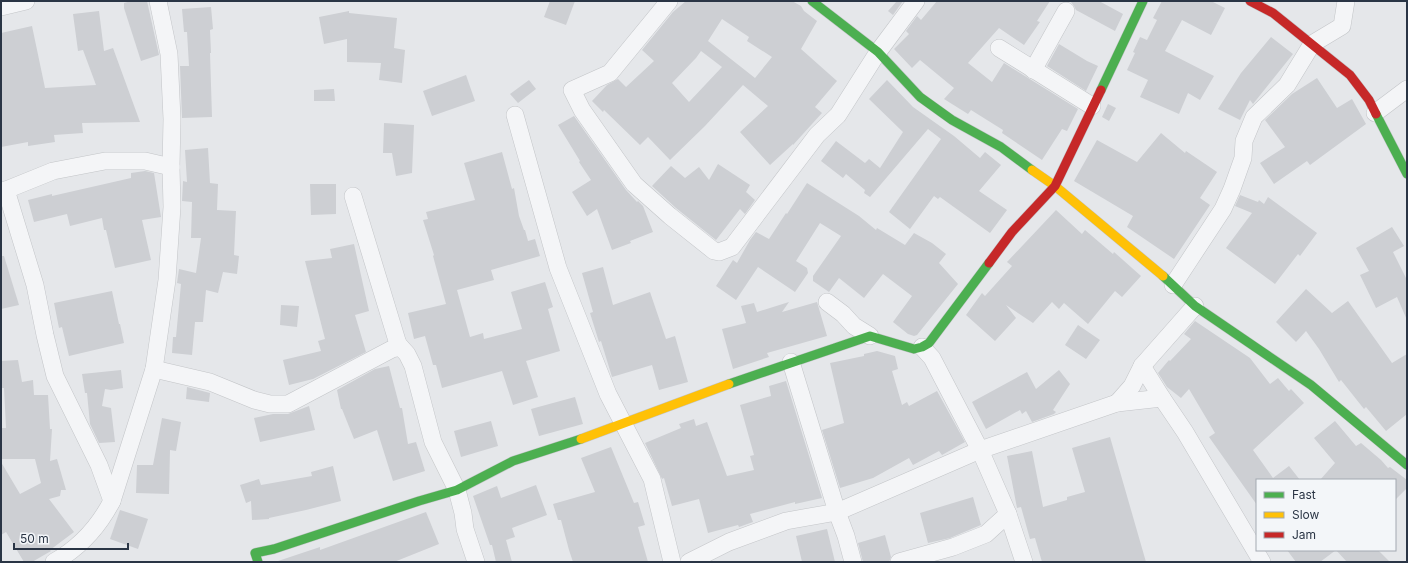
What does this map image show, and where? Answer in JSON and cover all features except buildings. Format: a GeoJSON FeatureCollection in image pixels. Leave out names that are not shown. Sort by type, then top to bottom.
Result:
{"type":"FeatureCollection","features":[{"type":"Feature","properties":{"kind":"street"},"geometry":{"type":"LineString","coordinates":[[1,7],[26,1]]}},
{"type":"Feature","properties":{"kind":"street"},"geometry":{"type":"LineString","coordinates":[[54,562],[75,548],[89,535],[105,515],[112,501],[154,369],[167,280],[172,207],[172,119],[169,54],[158,1]]}},
{"type":"Feature","properties":{"kind":"street"},"geometry":{"type":"LineString","coordinates":[[670,1],[610,73],[572,90],[582,110],[634,184],[693,235],[714,251],[719,252],[732,247],[817,135],[838,115],[878,52],[916,1]]}},
{"type":"Feature","properties":{"kind":"street"},"geometry":{"type":"LineString","coordinates":[[812,1],[878,52],[920,96],[952,120],[1001,147],[1055,186],[1174,285],[1195,306],[1311,386],[1407,465]]}},
{"type":"Feature","properties":{"kind":"street"},"geometry":{"type":"LineString","coordinates":[[827,302],[843,314],[854,326],[870,336],[914,349],[929,343],[1012,232],[1055,186],[1143,1]]}},
{"type":"Feature","properties":{"kind":"street"},"geometry":{"type":"LineString","coordinates":[[1250,1],[1273,13],[1350,75],[1369,100],[1407,174]]}},
{"type":"Feature","properties":{"kind":"street"},"geometry":{"type":"LineString","coordinates":[[1174,285],[1223,209],[1243,158],[1244,141],[1254,117],[1286,85],[1312,44],[1342,26],[1346,1]]}},
{"type":"Feature","properties":{"kind":"street"},"geometry":{"type":"LineString","coordinates":[[1033,70],[1066,11]]}},
{"type":"Feature","properties":{"kind":"street"},"geometry":{"type":"LineString","coordinates":[[999,48],[1092,106]]}},
{"type":"Feature","properties":{"kind":"street"},"geometry":{"type":"LineString","coordinates":[[1375,113],[1407,89]]}},
{"type":"Feature","properties":{"kind":"street"},"geometry":{"type":"LineString","coordinates":[[515,115],[558,268],[608,394],[652,480],[672,562]]}},
{"type":"Feature","properties":{"kind":"street"},"geometry":{"type":"LineString","coordinates":[[112,501],[99,465],[55,376],[35,285],[4,191],[53,171],[105,161],[145,161],[171,167]]}},
{"type":"Feature","properties":{"kind":"street"},"geometry":{"type":"LineString","coordinates":[[353,196],[398,344],[407,354],[413,366],[433,442],[456,490],[464,513],[465,529],[476,562]]}},
{"type":"Feature","properties":{"kind":"street"},"geometry":{"type":"LineString","coordinates":[[1117,403],[1132,386],[1142,366],[1195,306]]}},
{"type":"Feature","properties":{"kind":"street"},"geometry":{"type":"LineString","coordinates":[[258,562],[255,553],[456,490],[513,461],[577,440],[791,362],[870,336]]}},
{"type":"Feature","properties":{"kind":"street"},"geometry":{"type":"LineString","coordinates":[[154,369],[210,382],[254,400],[270,404],[288,404],[392,349],[397,348],[398,344]]}},
{"type":"Feature","properties":{"kind":"street"},"geometry":{"type":"LineString","coordinates":[[922,347],[932,358],[980,450],[1008,514],[1024,562]]}},
{"type":"Feature","properties":{"kind":"street"},"geometry":{"type":"LineString","coordinates":[[791,362],[853,562]]}},
{"type":"Feature","properties":{"kind":"street"},"geometry":{"type":"LineString","coordinates":[[1142,366],[1185,432],[1262,562]]}},
{"type":"Feature","properties":{"kind":"street"},"geometry":{"type":"LineString","coordinates":[[689,562],[729,542],[786,521],[837,512],[980,450],[1117,403],[1162,398]]}},
{"type":"Feature","properties":{"kind":"street"},"geometry":{"type":"LineString","coordinates":[[899,562],[953,547],[986,534],[1008,514]]}},
{"type":"Feature","properties":{"kind":"traffic: fast"},"geometry":{"type":"LineString","coordinates":[[812,1],[878,52],[920,97],[952,120],[1001,147],[1032,170]]}},
{"type":"Feature","properties":{"kind":"traffic: fast"},"geometry":{"type":"LineString","coordinates":[[1101,90],[1143,1]]}},
{"type":"Feature","properties":{"kind":"traffic: fast"},"geometry":{"type":"LineString","coordinates":[[1376,114],[1407,174]]}},
{"type":"Feature","properties":{"kind":"traffic: fast"},"geometry":{"type":"LineString","coordinates":[[729,384],[870,336],[914,349],[922,347],[929,343],[989,263]]}},
{"type":"Feature","properties":{"kind":"traffic: fast"},"geometry":{"type":"LineString","coordinates":[[1163,276],[1195,306],[1311,385],[1407,465]]}},
{"type":"Feature","properties":{"kind":"traffic: fast"},"geometry":{"type":"LineString","coordinates":[[258,562],[255,553],[274,549],[457,490],[513,461],[581,439]]}},
{"type":"Feature","properties":{"kind":"traffic: slow"},"geometry":{"type":"LineString","coordinates":[[1032,170],[1055,186],[1163,276]]}},
{"type":"Feature","properties":{"kind":"traffic: slow"},"geometry":{"type":"LineString","coordinates":[[581,439],[729,384]]}},
{"type":"Feature","properties":{"kind":"traffic: jam"},"geometry":{"type":"LineString","coordinates":[[1250,1],[1273,13],[1350,75],[1369,100],[1376,114]]}},
{"type":"Feature","properties":{"kind":"traffic: jam"},"geometry":{"type":"LineString","coordinates":[[989,263],[1012,232],[1055,186],[1101,90]]}}]}
